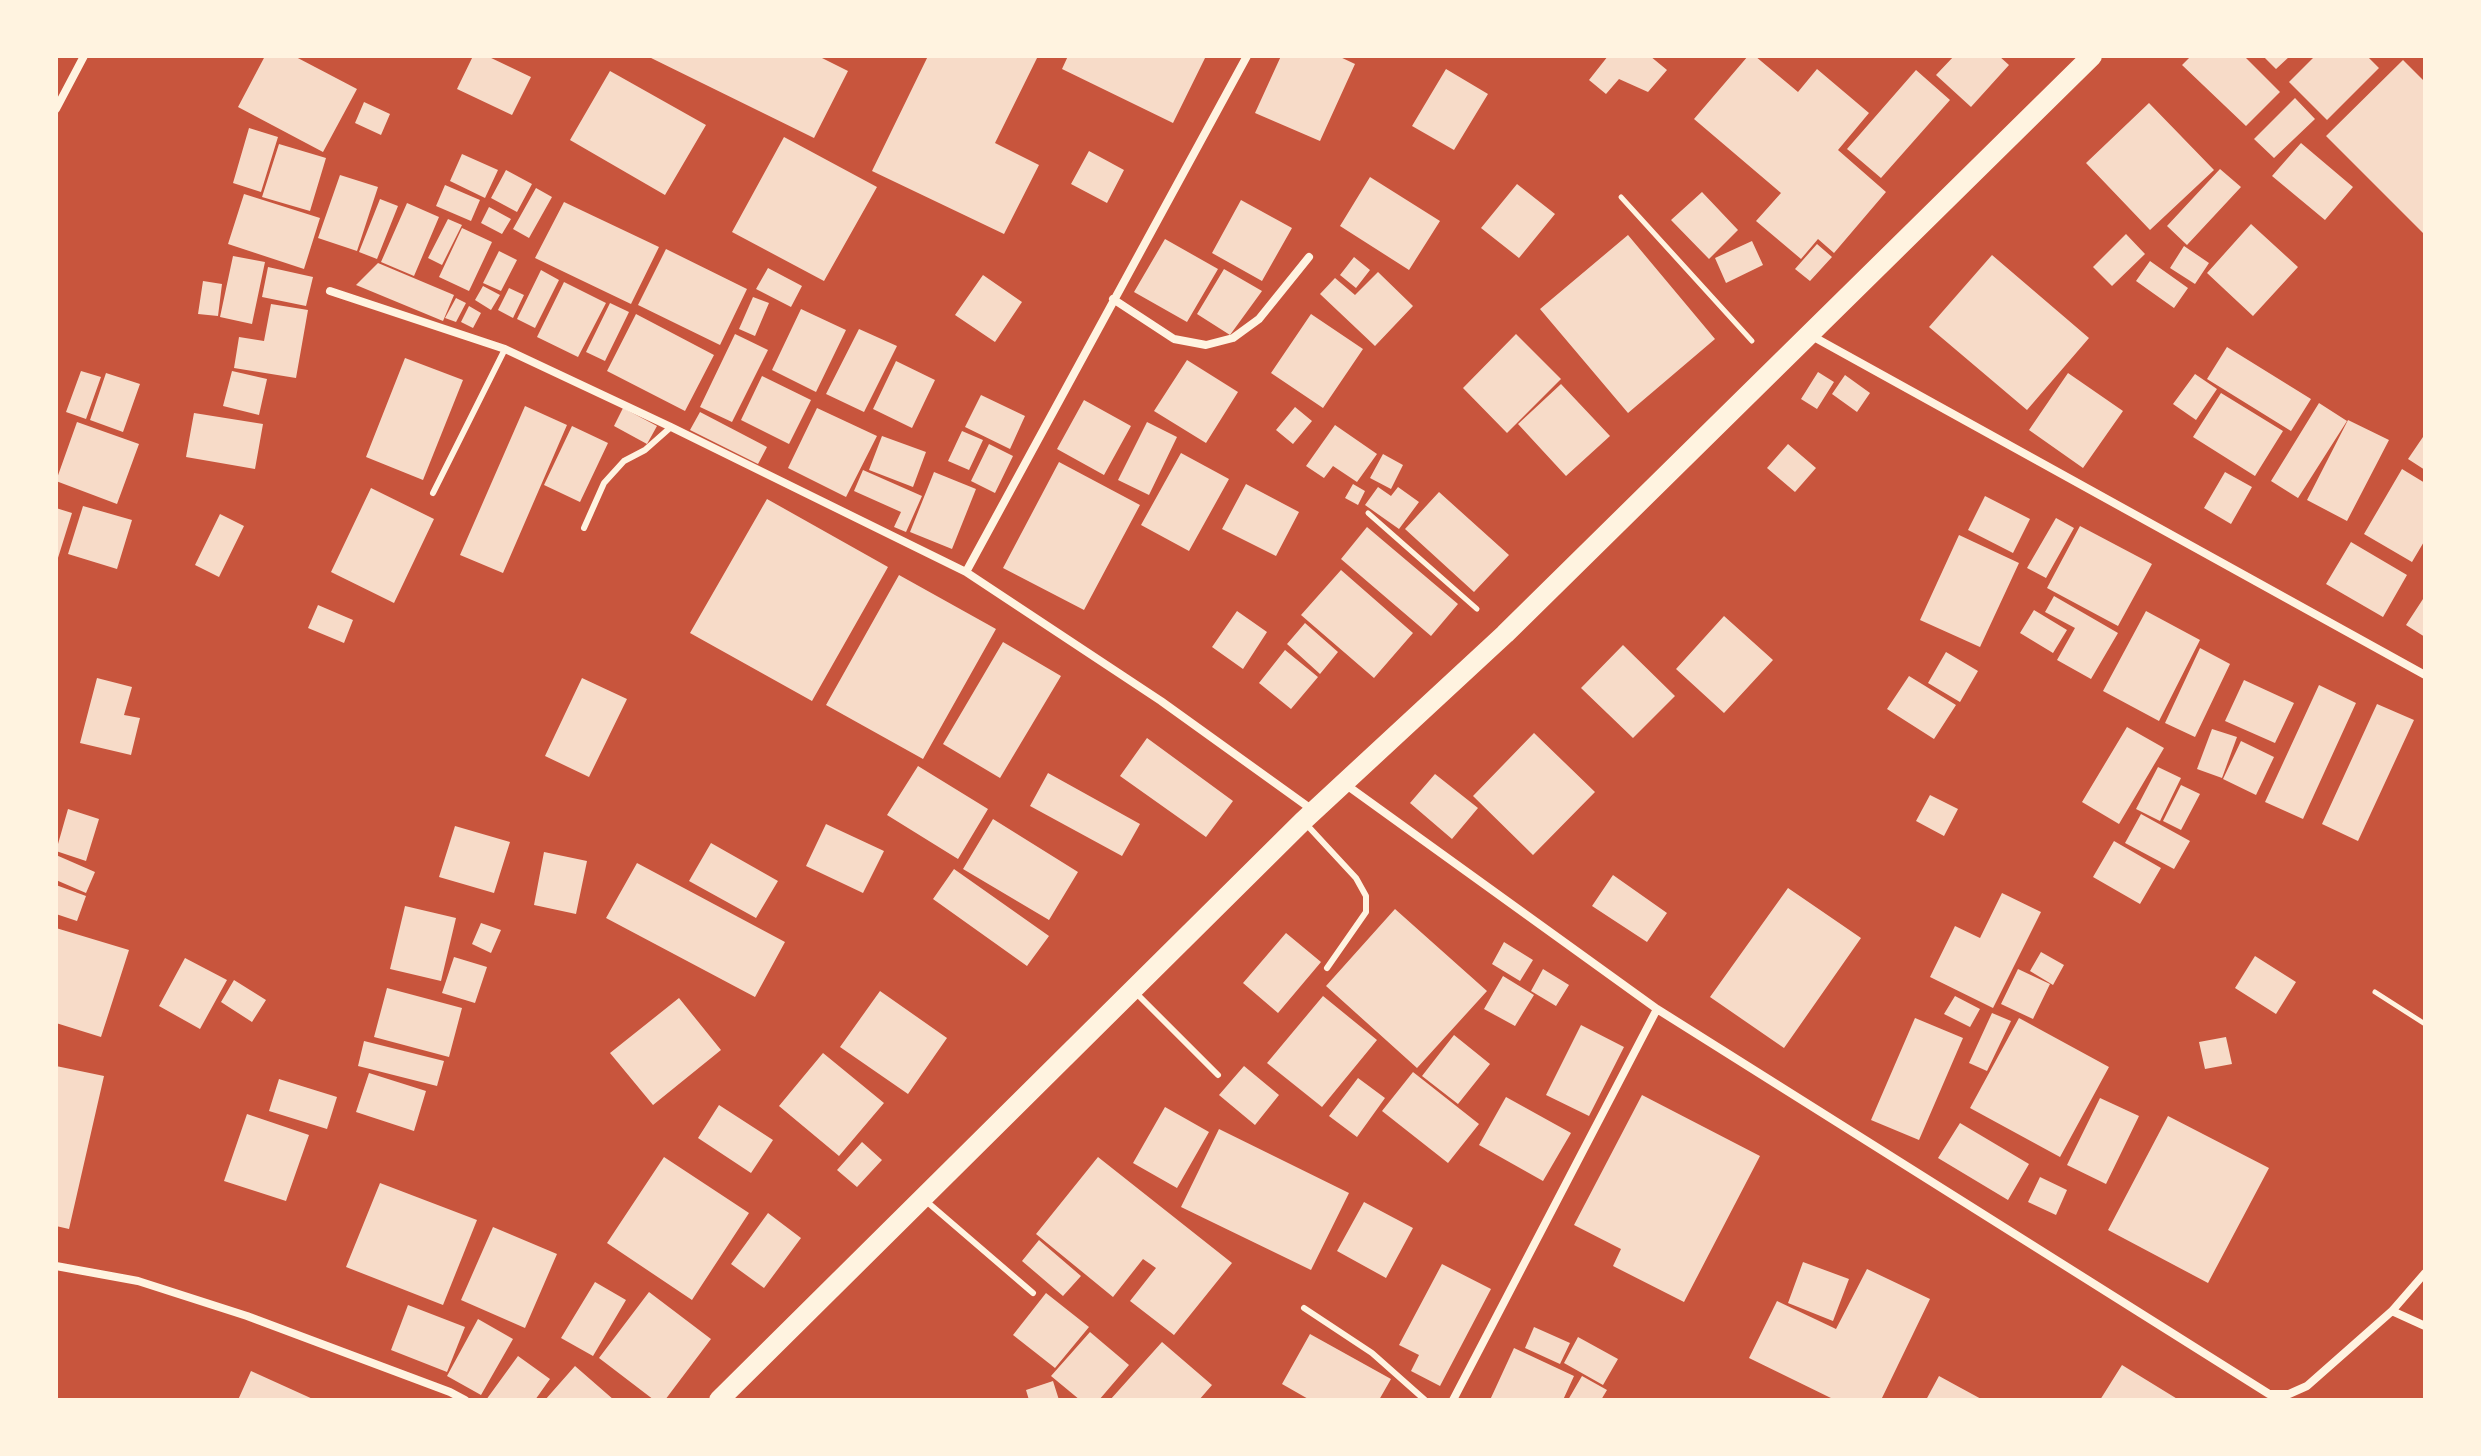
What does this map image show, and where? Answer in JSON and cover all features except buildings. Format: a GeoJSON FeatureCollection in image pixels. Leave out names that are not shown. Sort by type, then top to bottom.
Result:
{"type":"FeatureCollection","features":[{"type":"Feature","properties":{"kind":"main road"},"geometry":{"type":"LineString","coordinates":[[719,1400],[1309,816],[1505,634],[2092,56]]}},
{"type":"Feature","properties":{"kind":"street"},"geometry":{"type":"LineString","coordinates":[[56,109],[84,56]]}},
{"type":"Feature","properties":{"kind":"street"},"geometry":{"type":"LineString","coordinates":[[966,572],[1247,56]]}},
{"type":"Feature","properties":{"kind":"street"},"geometry":{"type":"LineString","coordinates":[[1113,299],[1174,339],[1206,345],[1233,338],[1259,319],[1309,257]]}},
{"type":"Feature","properties":{"kind":"street"},"geometry":{"type":"LineString","coordinates":[[330,291],[505,349],[966,572],[1161,701],[1309,816]]}},
{"type":"Feature","properties":{"kind":"street"},"geometry":{"type":"LineString","coordinates":[[1811,335],[2425,675]]}},
{"type":"Feature","properties":{"kind":"street"},"geometry":{"type":"LineString","coordinates":[[1345,784],[1657,1009],[2269,1394],[2289,1394],[2307,1386],[2392,1311],[2425,1273]]}},
{"type":"Feature","properties":{"kind":"street"},"geometry":{"type":"LineString","coordinates":[[1453,1400],[1657,1009]]}},
{"type":"Feature","properties":{"kind":"street"},"geometry":{"type":"LineString","coordinates":[[56,1266],[138,1281],[233,1312],[465,1400]]}},
{"type":"Feature","properties":{"kind":"street"},"geometry":{"type":"LineString","coordinates":[[2392,1311],[2425,1326]]}},
{"type":"Feature","properties":{"kind":"lane"},"geometry":{"type":"LineString","coordinates":[[433,493],[505,349]]}},
{"type":"Feature","properties":{"kind":"lane"},"geometry":{"type":"LineString","coordinates":[[584,528],[604,483],[624,461],[645,450],[671,427]]}},
{"type":"Feature","properties":{"kind":"lane"},"geometry":{"type":"LineString","coordinates":[[1309,816],[1366,896],[1366,912],[1327,968]]}},
{"type":"Feature","properties":{"kind":"lane"},"geometry":{"type":"LineString","coordinates":[[1133,991],[1218,1075]]}},
{"type":"Feature","properties":{"kind":"lane"},"geometry":{"type":"LineString","coordinates":[[923,1199],[1033,1293]]}},
{"type":"Feature","properties":{"kind":"lane"},"geometry":{"type":"LineString","coordinates":[[1304,1308],[1372,1353],[1425,1400]]}},
{"type":"Feature","properties":{"kind":"path"},"geometry":{"type":"LineString","coordinates":[[1621,197],[1777,368]]}},
{"type":"Feature","properties":{"kind":"path"},"geometry":{"type":"LineString","coordinates":[[1368,513],[1505,634]]}},
{"type":"Feature","properties":{"kind":"path"},"geometry":{"type":"LineString","coordinates":[[2375,992],[2425,1024]]}}]}
